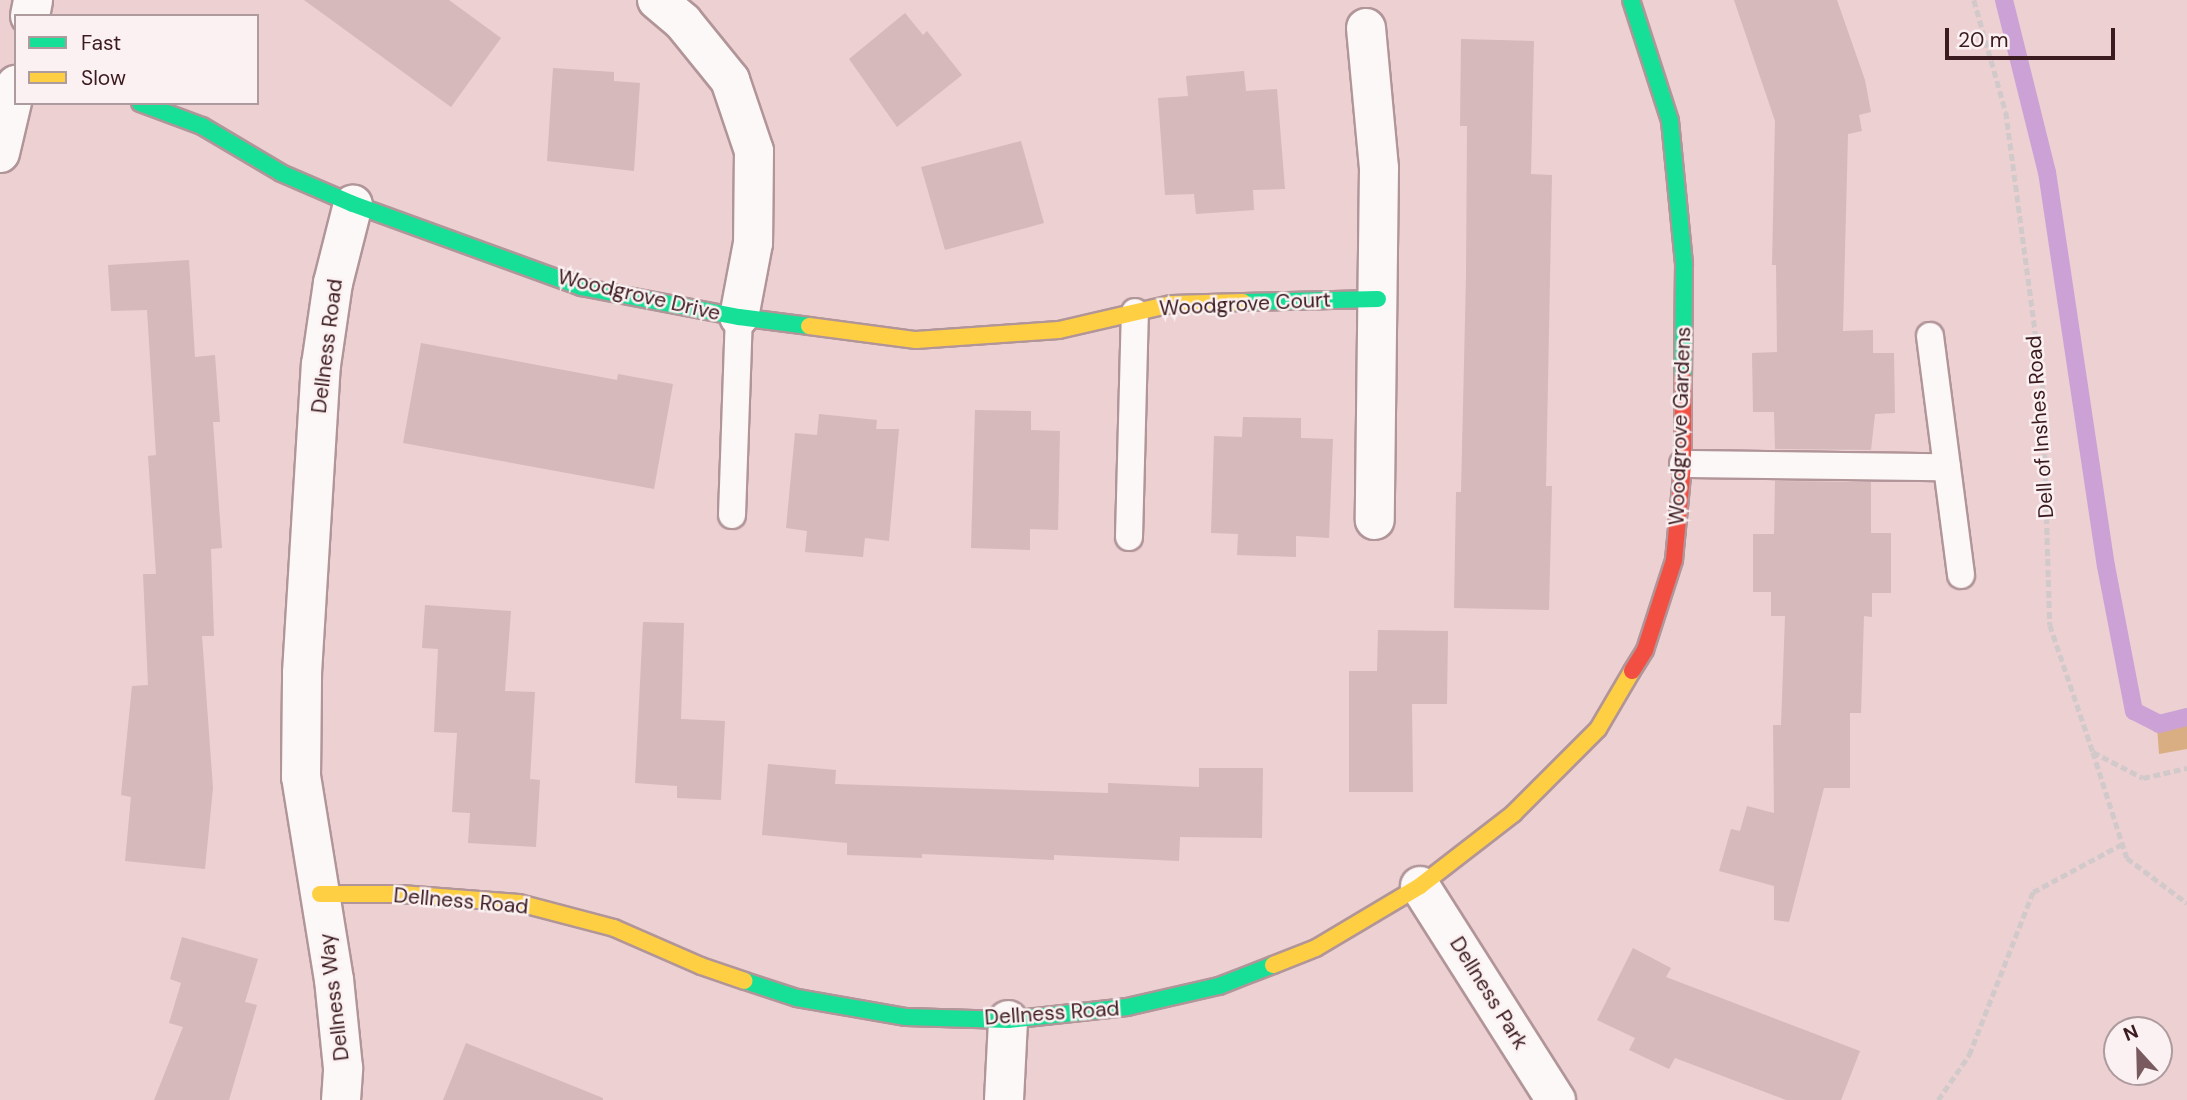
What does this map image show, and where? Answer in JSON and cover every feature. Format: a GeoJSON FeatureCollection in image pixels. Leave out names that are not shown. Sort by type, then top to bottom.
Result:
{"type":"FeatureCollection","features":[{"type":"Feature","properties":{"kind":"street","name":"Woodgrove Drive"},"geometry":{"type":"LineString","coordinates":[[145,105],[202,126],[281,173],[353,205],[581,287],[739,317],[753,243],[754,151],[730,80],[683,22],[657,0]]}},
{"type":"Feature","properties":{"kind":"street","name":"Woodgrove Gardens"},"geometry":{"type":"LineString","coordinates":[[1420,886],[1513,814],[1598,729],[1645,650],[1674,560],[1683,464],[1684,265],[1670,121],[1631,0]]}},
{"type":"Feature","properties":{"kind":"street"},"geometry":{"type":"LineString","coordinates":[[1366,28],[1379,168],[1375,520]]}},
{"type":"Feature","properties":{"kind":"street"},"geometry":{"type":"LineString","coordinates":[[0,153],[14,94]]}},
{"type":"Feature","properties":{"kind":"street","name":"Dellness Road"},"geometry":{"type":"LineString","coordinates":[[353,205],[332,283],[321,366],[302,673],[301,777],[320,894],[401,894],[519,902],[614,928],[701,966],[797,998],[906,1017],[1008,1020],[1127,1007],[1219,986],[1316,948],[1420,886]]}},
{"type":"Feature","properties":{"kind":"street","name":"Woodgrove Court"},"geometry":{"type":"LineString","coordinates":[[739,317],[916,340],[1059,330],[1172,304],[1378,299]]}},
{"type":"Feature","properties":{"kind":"street","name":"Dellness Park"},"geometry":{"type":"LineString","coordinates":[[1420,886],[1556,1100]]}},
{"type":"Feature","properties":{"kind":"street","name":"Dellness Way"},"geometry":{"type":"LineString","coordinates":[[320,894],[334,980],[343,1068],[341,1100]]}},
{"type":"Feature","properties":{"kind":"street"},"geometry":{"type":"LineString","coordinates":[[1004,1100],[1008,1020]]}},
{"type":"Feature","properties":{"kind":"lane"},"geometry":{"type":"LineString","coordinates":[[1129,537],[1135,312]]}},
{"type":"Feature","properties":{"kind":"lane"},"geometry":{"type":"LineString","coordinates":[[732,515],[739,317]]}},
{"type":"Feature","properties":{"kind":"lane"},"geometry":{"type":"LineString","coordinates":[[1930,335],[1961,575]]}},
{"type":"Feature","properties":{"kind":"lane"},"geometry":{"type":"LineString","coordinates":[[1683,464],[1947,467]]}},
{"type":"Feature","properties":{"kind":"path","name":"Dell of Inshes Road"},"geometry":{"type":"LineString","coordinates":[[1974,0],[2006,112],[2043,391],[2050,625],[2122,844]]}},
{"type":"Feature","properties":{"kind":"path"},"geometry":{"type":"LineString","coordinates":[[2093,752],[2143,778],[2187,768]]}},
{"type":"Feature","properties":{"kind":"path"},"geometry":{"type":"LineString","coordinates":[[1938,1100],[1969,1055],[2033,892],[2122,844],[2127,858],[2187,903]]}},
{"type":"Feature","properties":{"kind":"shaded area"},"geometry":{"type":"Polygon","coordinates":[[[2187,717],[2187,749],[2159,754],[2157,726],[2187,717]]]}},
{"type":"Feature","properties":{"kind":"building"},"geometry":{"type":"Polygon","coordinates":[[[304,0],[449,0],[501,38],[451,107],[304,0]]]}},
{"type":"Feature","properties":{"kind":"building"},"geometry":{"type":"Polygon","coordinates":[[[1734,0],[1837,0],[1865,80],[1871,112],[1859,115],[1862,131],[1848,134],[1843,331],[1873,330],[1873,353],[1894,353],[1895,413],[1875,414],[1871,450],[1775,449],[1774,412],[1753,412],[1752,353],[1777,352],[1776,265],[1772,265],[1775,121],[1734,0]]]}},
{"type":"Feature","properties":{"kind":"building"},"geometry":{"type":"Polygon","coordinates":[[[905,13],[923,35],[927,31],[962,75],[897,127],[849,59],[905,13]]]}},
{"type":"Feature","properties":{"kind":"building"},"geometry":{"type":"Polygon","coordinates":[[[1461,39],[1534,41],[1531,174],[1552,175],[1546,486],[1552,486],[1549,610],[1454,608],[1456,492],[1461,492],[1466,276],[1467,126],[1460,126],[1461,39]]]}},
{"type":"Feature","properties":{"kind":"building"},"geometry":{"type":"Polygon","coordinates":[[[553,68],[614,72],[614,81],[640,83],[634,171],[547,161],[553,68]]]}},
{"type":"Feature","properties":{"kind":"building"},"geometry":{"type":"Polygon","coordinates":[[[1244,71],[1246,91],[1277,89],[1285,189],[1253,190],[1254,210],[1196,214],[1194,194],[1165,195],[1158,98],[1188,96],[1186,76],[1244,71]]]}},
{"type":"Feature","properties":{"kind":"building"},"geometry":{"type":"Polygon","coordinates":[[[1021,141],[1044,223],[945,250],[921,167],[1021,141]]]}},
{"type":"Feature","properties":{"kind":"building"},"geometry":{"type":"Polygon","coordinates":[[[189,260],[195,357],[215,355],[220,422],[213,422],[222,548],[211,549],[214,636],[202,636],[213,788],[205,869],[125,861],[131,797],[121,795],[132,686],[148,685],[143,574],[156,574],[148,456],[156,455],[147,310],[111,311],[108,265],[189,260]]]}},
{"type":"Feature","properties":{"kind":"building"},"geometry":{"type":"Polygon","coordinates":[[[421,343],[617,380],[618,374],[673,384],[654,489],[403,443],[421,343]]]}},
{"type":"Feature","properties":{"kind":"building"},"geometry":{"type":"Polygon","coordinates":[[[975,410],[1031,411],[1031,430],[1060,431],[1058,530],[1030,529],[1030,550],[971,548],[975,410]]]}},
{"type":"Feature","properties":{"kind":"building"},"geometry":{"type":"Polygon","coordinates":[[[819,414],[877,420],[876,429],[899,429],[889,541],[865,538],[863,557],[805,552],[807,531],[786,528],[795,433],[817,435],[819,414]]]}},
{"type":"Feature","properties":{"kind":"building"},"geometry":{"type":"Polygon","coordinates":[[[1243,417],[1301,418],[1301,438],[1333,439],[1329,538],[1296,536],[1296,557],[1237,555],[1238,534],[1211,533],[1214,436],[1242,437],[1243,417]]]}},
{"type":"Feature","properties":{"kind":"building"},"geometry":{"type":"Polygon","coordinates":[[[1775,481],[1871,482],[1871,533],[1891,533],[1891,593],[1872,593],[1872,617],[1864,616],[1861,713],[1850,713],[1850,788],[1824,788],[1789,922],[1774,920],[1774,886],[1719,871],[1731,829],[1740,831],[1747,806],[1774,813],[1773,725],[1781,725],[1785,616],[1771,616],[1771,592],[1753,592],[1753,534],[1774,534],[1775,481]]]}},
{"type":"Feature","properties":{"kind":"building"},"geometry":{"type":"Polygon","coordinates":[[[425,605],[511,611],[505,691],[535,692],[530,779],[540,780],[536,847],[468,843],[470,813],[452,812],[457,733],[434,732],[438,649],[422,648],[425,605]]]}},
{"type":"Feature","properties":{"kind":"building"},"geometry":{"type":"Polygon","coordinates":[[[643,622],[684,623],[681,719],[725,721],[721,800],[677,798],[677,786],[635,783],[643,622]]]}},
{"type":"Feature","properties":{"kind":"building"},"geometry":{"type":"Polygon","coordinates":[[[1378,630],[1448,631],[1447,704],[1412,704],[1413,792],[1349,792],[1349,671],[1377,671],[1378,630]]]}},
{"type":"Feature","properties":{"kind":"building"},"geometry":{"type":"Polygon","coordinates":[[[768,764],[836,770],[835,784],[1108,793],[1108,783],[1199,787],[1199,768],[1263,768],[1262,838],[1180,837],[1179,861],[1054,855],[1054,860],[922,854],[922,858],[847,855],[847,843],[762,835],[768,764]]]}},
{"type":"Feature","properties":{"kind":"building"},"geometry":{"type":"Polygon","coordinates":[[[182,937],[258,959],[245,1002],[257,1005],[229,1100],[154,1100],[183,1027],[169,1023],[181,983],[170,979],[182,937]]]}},
{"type":"Feature","properties":{"kind":"building"},"geometry":{"type":"Polygon","coordinates":[[[1633,948],[1671,968],[1666,977],[1860,1051],[1841,1100],[1786,1100],[1675,1058],[1669,1069],[1629,1050],[1635,1038],[1597,1020],[1633,948]]]}},
{"type":"Feature","properties":{"kind":"building"},"geometry":{"type":"Polygon","coordinates":[[[466,1043],[603,1098],[603,1100],[443,1100],[466,1043]]]}},
{"type":"Feature","properties":{"kind":"waterway"},"geometry":{"type":"LineString","coordinates":[[2004,0],[2047,172],[2106,566],[2134,711],[2159,724],[2187,717]]}},
{"type":"Feature","properties":{"kind":"traffic: fast"},"geometry":{"type":"LineString","coordinates":[[1631,0],[1670,121],[1684,265],[1683,378]]}},
{"type":"Feature","properties":{"kind":"traffic: fast"},"geometry":{"type":"LineString","coordinates":[[145,105],[202,126],[281,173],[353,204],[581,287],[739,317],[809,326]]}},
{"type":"Feature","properties":{"kind":"traffic: fast"},"geometry":{"type":"LineString","coordinates":[[1243,302],[1378,299]]}},
{"type":"Feature","properties":{"kind":"traffic: fast"},"geometry":{"type":"LineString","coordinates":[[745,981],[797,998],[906,1017],[1008,1020],[1127,1007],[1219,986],[1273,965]]}},
{"type":"Feature","properties":{"kind":"traffic: slow"},"geometry":{"type":"LineString","coordinates":[[809,326],[916,340],[1059,330],[1172,304],[1243,302]]}},
{"type":"Feature","properties":{"kind":"traffic: slow"},"geometry":{"type":"LineString","coordinates":[[1273,965],[1316,948],[1420,886],[1513,814],[1598,729],[1632,671]]}},
{"type":"Feature","properties":{"kind":"traffic: slow"},"geometry":{"type":"LineString","coordinates":[[320,894],[401,894],[519,903],[614,928],[701,966],[745,981]]}},
{"type":"Feature","properties":{"kind":"traffic: jam"},"geometry":{"type":"LineString","coordinates":[[1632,671],[1645,650],[1674,560],[1683,464],[1683,378]]}}]}
